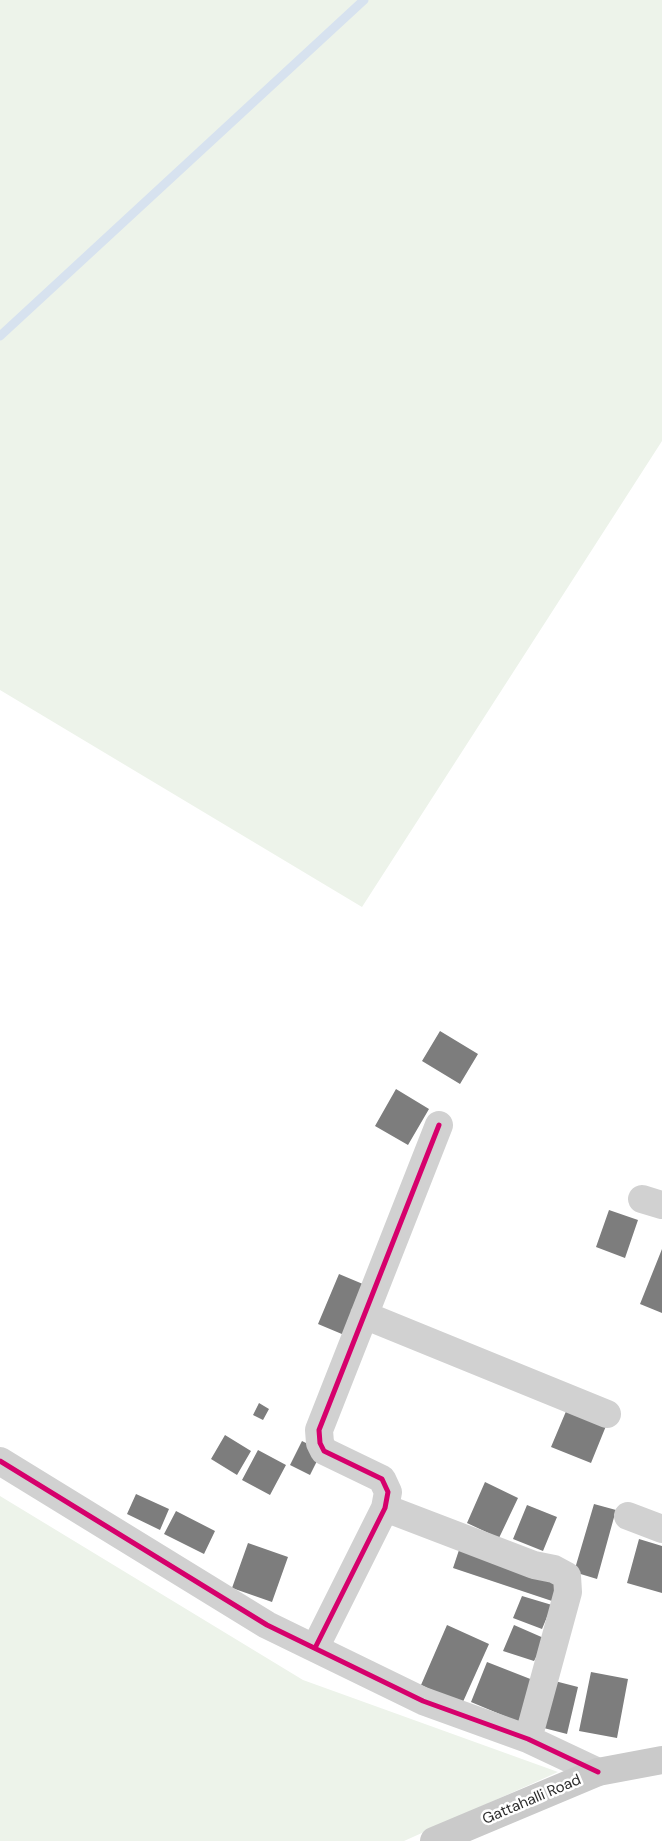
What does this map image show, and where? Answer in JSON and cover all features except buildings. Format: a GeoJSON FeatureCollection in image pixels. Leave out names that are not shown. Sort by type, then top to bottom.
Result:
{"type":"FeatureCollection","features":[{"type":"Feature","properties":{"kind":"main road","name":"Gattahalli Road"},"geometry":{"type":"LineString","coordinates":[[434,1841],[598,1772],[662,1760]]}},
{"type":"Feature","properties":{"kind":"street"},"geometry":{"type":"LineString","coordinates":[[315,1648],[385,1508],[388,1492],[382,1479],[324,1451],[320,1443],[319,1430],[439,1125]]}},
{"type":"Feature","properties":{"kind":"street"},"geometry":{"type":"LineString","coordinates":[[364,1315],[607,1414]]}},
{"type":"Feature","properties":{"kind":"street"},"geometry":{"type":"LineString","coordinates":[[0,1461],[267,1625],[423,1701],[528,1739],[598,1772]]}},
{"type":"Feature","properties":{"kind":"street"},"geometry":{"type":"LineString","coordinates":[[385,1508],[534,1565],[554,1569],[566,1576],[568,1592],[528,1739]]}},
{"type":"Feature","properties":{"kind":"street"},"geometry":{"type":"LineString","coordinates":[[628,1516],[662,1529]]}},
{"type":"Feature","properties":{"kind":"shaded area"},"geometry":{"type":"Polygon","coordinates":[[[0,0],[662,0],[662,441],[362,907],[0,690],[0,0]]]}},
{"type":"Feature","properties":{"kind":"shaded area"},"geometry":{"type":"Polygon","coordinates":[[[0,1496],[303,1680],[558,1772],[404,1841],[0,1841],[0,1496]]]}},
{"type":"Feature","properties":{"kind":"waterway"},"geometry":{"type":"LineString","coordinates":[[0,336],[364,0]]}},
{"type":"Feature","properties":{"kind":"cycle path"},"geometry":{"type":"LineString","coordinates":[[315,1648],[385,1508],[388,1492],[382,1479],[324,1451],[320,1443],[319,1430],[439,1125]]}},
{"type":"Feature","properties":{"kind":"cycle path"},"geometry":{"type":"LineString","coordinates":[[0,1461],[267,1625],[423,1701],[528,1739],[598,1772]]}}]}
